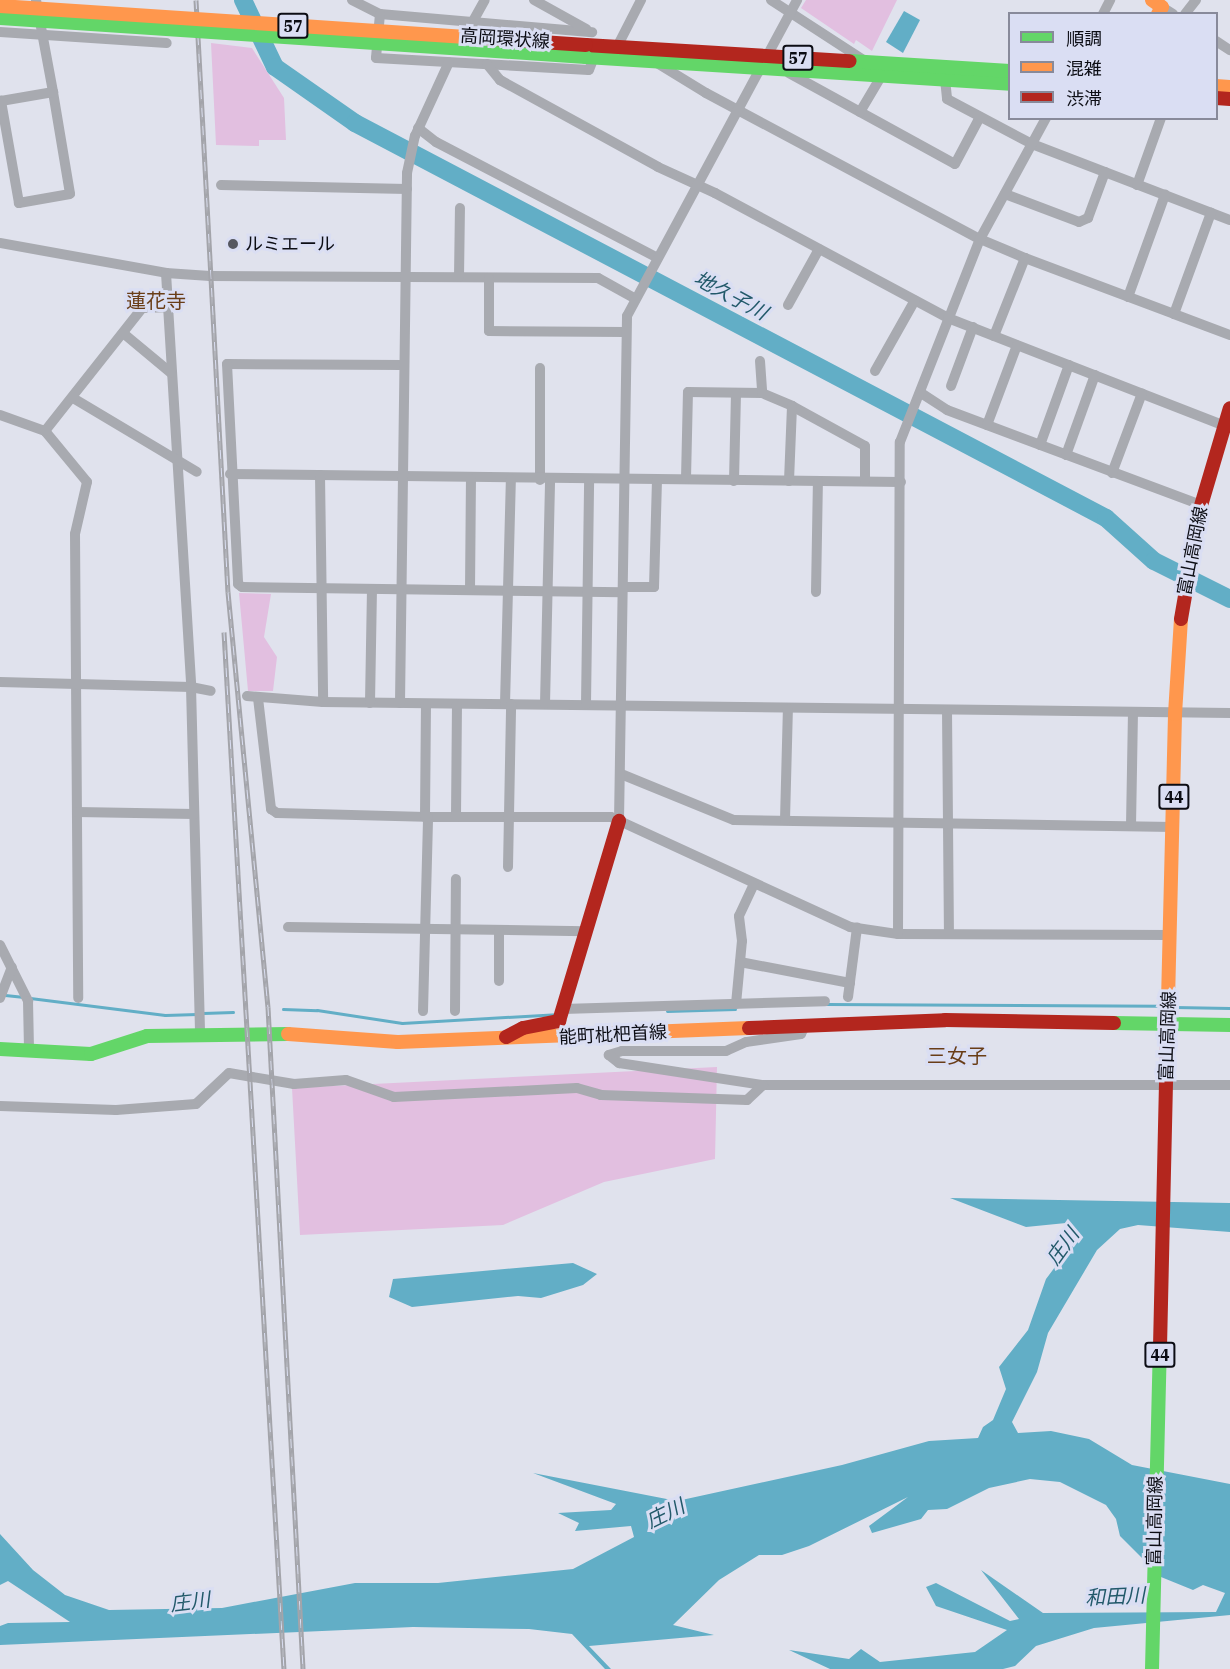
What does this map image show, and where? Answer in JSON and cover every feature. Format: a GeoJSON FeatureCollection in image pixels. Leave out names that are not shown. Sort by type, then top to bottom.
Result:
{"type":"FeatureCollection","features":[{"type":"Feature","properties":{"kind":"main road","name":"高岡環状線"},"geometry":{"type":"LineString","coordinates":[[0,6],[591,47],[654,61],[865,61],[1008,71]]}},
{"type":"Feature","properties":{"kind":"main road","name":"高岡環状線"},"geometry":{"type":"LineString","coordinates":[[0,18],[617,47],[762,62],[782,69],[1008,84]]}},
{"type":"Feature","properties":{"kind":"main road","name":"富山高岡線"},"geometry":{"type":"LineString","coordinates":[[1152,1669],[1175,714],[1188,561],[1201,505],[1227,427],[1230,408]]}},
{"type":"Feature","properties":{"kind":"main road"},"geometry":{"type":"LineString","coordinates":[[504,1039],[512,1032],[561,1014],[619,821]]}},
{"type":"Feature","properties":{"kind":"main road","name":"能町枇杷首線"},"geometry":{"type":"LineString","coordinates":[[0,1049],[91,1054],[147,1036],[324,1034],[354,1041],[398,1042],[1169,1013],[1230,1025]]}},
{"type":"Feature","properties":{"kind":"street"},"geometry":{"type":"LineString","coordinates":[[36,0],[70,194],[19,203],[1,101],[52,92]]}},
{"type":"Feature","properties":{"kind":"street"},"geometry":{"type":"LineString","coordinates":[[352,0],[380,14],[472,23],[591,47]]}},
{"type":"Feature","properties":{"kind":"street"},"geometry":{"type":"LineString","coordinates":[[472,23],[485,0]]}},
{"type":"Feature","properties":{"kind":"street"},"geometry":{"type":"LineString","coordinates":[[380,14],[376,58],[589,70],[591,47],[550,4],[534,0]]}},
{"type":"Feature","properties":{"kind":"street"},"geometry":{"type":"LineString","coordinates":[[617,47],[642,0]]}},
{"type":"Feature","properties":{"kind":"street"},"geometry":{"type":"LineString","coordinates":[[771,0],[791,10],[865,61]]}},
{"type":"Feature","properties":{"kind":"street"},"geometry":{"type":"LineString","coordinates":[[619,821],[626,332],[637,296],[797,0]]}},
{"type":"Feature","properties":{"kind":"street"},"geometry":{"type":"LineString","coordinates":[[1187,12],[1196,0]]}},
{"type":"Feature","properties":{"kind":"street"},"geometry":{"type":"LineString","coordinates":[[0,32],[167,43]]}},
{"type":"Feature","properties":{"kind":"street"},"geometry":{"type":"LineString","coordinates":[[654,61],[980,239],[1230,335]]}},
{"type":"Feature","properties":{"kind":"street"},"geometry":{"type":"LineString","coordinates":[[400,702],[401,477],[407,173],[417,132],[449,62]]}},
{"type":"Feature","properties":{"kind":"street"},"geometry":{"type":"LineString","coordinates":[[487,64],[500,80],[948,318],[1227,427]]}},
{"type":"Feature","properties":{"kind":"street"},"geometry":{"type":"LineString","coordinates":[[782,69],[955,164],[980,117]]}},
{"type":"Feature","properties":{"kind":"street"},"geometry":{"type":"LineString","coordinates":[[860,112],[882,75]]}},
{"type":"Feature","properties":{"kind":"street"},"geometry":{"type":"LineString","coordinates":[[945,79],[947,99],[1032,144],[1230,220]]}},
{"type":"Feature","properties":{"kind":"street"},"geometry":{"type":"LineString","coordinates":[[898,934],[897,710],[900,442],[920,397],[948,318],[980,239],[1045,120]]}},
{"type":"Feature","properties":{"kind":"street"},"geometry":{"type":"LineString","coordinates":[[1137,184],[1160,120]]}},
{"type":"Feature","properties":{"kind":"street"},"geometry":{"type":"LineString","coordinates":[[417,132],[657,260]]}},
{"type":"Feature","properties":{"kind":"street"},"geometry":{"type":"LineString","coordinates":[[1005,194],[1079,222],[1088,218],[1105,172]]}},
{"type":"Feature","properties":{"kind":"street"},"geometry":{"type":"LineString","coordinates":[[221,185],[407,189]]}},
{"type":"Feature","properties":{"kind":"street"},"geometry":{"type":"LineString","coordinates":[[1128,297],[1165,195]]}},
{"type":"Feature","properties":{"kind":"street"},"geometry":{"type":"LineString","coordinates":[[459,277],[460,208]]}},
{"type":"Feature","properties":{"kind":"street"},"geometry":{"type":"LineString","coordinates":[[1174,314],[1211,213]]}},
{"type":"Feature","properties":{"kind":"street"},"geometry":{"type":"LineString","coordinates":[[0,243],[166,273],[598,278],[637,296]]}},
{"type":"Feature","properties":{"kind":"street"},"geometry":{"type":"LineString","coordinates":[[788,305],[819,249]]}},
{"type":"Feature","properties":{"kind":"street"},"geometry":{"type":"LineString","coordinates":[[994,336],[1025,258]]}},
{"type":"Feature","properties":{"kind":"street"},"geometry":{"type":"LineString","coordinates":[[166,273],[165,307],[178,462],[191,687],[201,1035]]}},
{"type":"Feature","properties":{"kind":"street"},"geometry":{"type":"LineString","coordinates":[[489,278],[489,331],[626,332]]}},
{"type":"Feature","properties":{"kind":"street"},"geometry":{"type":"LineString","coordinates":[[875,371],[915,300]]}},
{"type":"Feature","properties":{"kind":"street"},"geometry":{"type":"LineString","coordinates":[[45,431],[142,308],[165,307]]}},
{"type":"Feature","properties":{"kind":"street"},"geometry":{"type":"LineString","coordinates":[[951,386],[973,327]]}},
{"type":"Feature","properties":{"kind":"street"},"geometry":{"type":"LineString","coordinates":[[123,333],[171,373]]}},
{"type":"Feature","properties":{"kind":"street"},"geometry":{"type":"LineString","coordinates":[[987,425],[1017,345]]}},
{"type":"Feature","properties":{"kind":"street"},"geometry":{"type":"LineString","coordinates":[[760,361],[762,393]]}},
{"type":"Feature","properties":{"kind":"street"},"geometry":{"type":"LineString","coordinates":[[403,365],[227,364],[230,474],[237,584],[321,588],[509,591],[587,591],[654,587],[657,478]]}},
{"type":"Feature","properties":{"kind":"street"},"geometry":{"type":"LineString","coordinates":[[1040,445],[1069,365]]}},
{"type":"Feature","properties":{"kind":"street"},"geometry":{"type":"LineString","coordinates":[[540,368],[547,591],[545,704]]}},
{"type":"Feature","properties":{"kind":"street"},"geometry":{"type":"LineString","coordinates":[[1066,455],[1095,375]]}},
{"type":"Feature","properties":{"kind":"street"},"geometry":{"type":"LineString","coordinates":[[686,479],[688,392],[762,393],[792,406],[865,446],[865,481]]}},
{"type":"Feature","properties":{"kind":"street"},"geometry":{"type":"LineString","coordinates":[[734,481],[736,393]]}},
{"type":"Feature","properties":{"kind":"street"},"geometry":{"type":"LineString","coordinates":[[1112,472],[1142,393]]}},
{"type":"Feature","properties":{"kind":"street"},"geometry":{"type":"LineString","coordinates":[[920,397],[947,410],[1201,505]]}},
{"type":"Feature","properties":{"kind":"street"},"geometry":{"type":"LineString","coordinates":[[73,398],[197,472]]}},
{"type":"Feature","properties":{"kind":"street"},"geometry":{"type":"LineString","coordinates":[[789,481],[792,406]]}},
{"type":"Feature","properties":{"kind":"street"},"geometry":{"type":"LineString","coordinates":[[0,415],[45,431],[87,482],[75,534],[78,998]]}},
{"type":"Feature","properties":{"kind":"street"},"geometry":{"type":"LineString","coordinates":[[230,474],[545,480],[657,478],[901,482]]}},
{"type":"Feature","properties":{"kind":"street"},"geometry":{"type":"LineString","coordinates":[[320,476],[323,702]]}},
{"type":"Feature","properties":{"kind":"street"},"geometry":{"type":"LineString","coordinates":[[470,590],[471,479]]}},
{"type":"Feature","properties":{"kind":"street"},"geometry":{"type":"LineString","coordinates":[[508,867],[511,479]]}},
{"type":"Feature","properties":{"kind":"street"},"geometry":{"type":"LineString","coordinates":[[586,704],[589,479]]}},
{"type":"Feature","properties":{"kind":"street"},"geometry":{"type":"LineString","coordinates":[[816,592],[818,481]]}},
{"type":"Feature","properties":{"kind":"street"},"geometry":{"type":"LineString","coordinates":[[370,703],[372,589]]}},
{"type":"Feature","properties":{"kind":"street"},"geometry":{"type":"LineString","coordinates":[[0,682],[191,687],[211,691]]}},
{"type":"Feature","properties":{"kind":"street"},"geometry":{"type":"LineString","coordinates":[[1171,935],[898,934],[858,928],[754,884],[611,818],[277,813],[271,809],[253,697],[323,702],[426,704],[1230,713]]}},
{"type":"Feature","properties":{"kind":"street"},"geometry":{"type":"LineString","coordinates":[[423,1011],[426,929],[426,704]]}},
{"type":"Feature","properties":{"kind":"street"},"geometry":{"type":"LineString","coordinates":[[456,817],[457,704]]}},
{"type":"Feature","properties":{"kind":"street"},"geometry":{"type":"LineString","coordinates":[[785,820],[788,709]]}},
{"type":"Feature","properties":{"kind":"street"},"geometry":{"type":"LineString","coordinates":[[947,711],[949,934]]}},
{"type":"Feature","properties":{"kind":"street"},"geometry":{"type":"LineString","coordinates":[[1131,826],[1132,713]]}},
{"type":"Feature","properties":{"kind":"street"},"geometry":{"type":"LineString","coordinates":[[621,774],[734,820],[1173,827]]}},
{"type":"Feature","properties":{"kind":"street"},"geometry":{"type":"LineString","coordinates":[[77,812],[194,814]]}},
{"type":"Feature","properties":{"kind":"street"},"geometry":{"type":"LineString","coordinates":[[455,1011],[456,879]]}},
{"type":"Feature","properties":{"kind":"street"},"geometry":{"type":"LineString","coordinates":[[736,1004],[740,962],[739,916],[754,884]]}},
{"type":"Feature","properties":{"kind":"street"},"geometry":{"type":"LineString","coordinates":[[288,927],[586,931]]}},
{"type":"Feature","properties":{"kind":"street"},"geometry":{"type":"LineString","coordinates":[[848,997],[858,928]]}},
{"type":"Feature","properties":{"kind":"street"},"geometry":{"type":"LineString","coordinates":[[499,930],[499,981]]}},
{"type":"Feature","properties":{"kind":"street"},"geometry":{"type":"LineString","coordinates":[[1,948],[26,996],[28,1049]]}},
{"type":"Feature","properties":{"kind":"street"},"geometry":{"type":"LineString","coordinates":[[740,962],[850,983]]}},
{"type":"Feature","properties":{"kind":"street"},"geometry":{"type":"LineString","coordinates":[[0,998],[12,967]]}},
{"type":"Feature","properties":{"kind":"street"},"geometry":{"type":"LineString","coordinates":[[561,1014],[825,1000]]}},
{"type":"Feature","properties":{"kind":"street"},"geometry":{"type":"LineString","coordinates":[[805,1026],[801,1034],[746,1042],[726,1051],[622,1050],[609,1055],[619,1063],[763,1085],[1230,1085]]}},
{"type":"Feature","properties":{"kind":"street"},"geometry":{"type":"LineString","coordinates":[[0,1106],[116,1110],[196,1104],[229,1073],[294,1083],[346,1080],[394,1097],[577,1088],[601,1095],[747,1100],[763,1085]]}},
{"type":"Feature","properties":{"kind":"shaded area"},"geometry":{"type":"Polygon","coordinates":[[[806,0],[897,0],[872,51],[856,40],[854,44],[801,8],[806,0]]]}},
{"type":"Feature","properties":{"kind":"shaded area"},"geometry":{"type":"Polygon","coordinates":[[[211,43],[252,48],[284,98],[286,140],[259,140],[259,146],[216,145],[211,43]]]}},
{"type":"Feature","properties":{"kind":"shaded area"},"geometry":{"type":"Polygon","coordinates":[[[239,593],[271,594],[264,637],[277,657],[273,691],[248,691],[239,593]]]}},
{"type":"Feature","properties":{"kind":"shaded area"},"geometry":{"type":"Polygon","coordinates":[[[717,1067],[715,1159],[604,1182],[503,1225],[300,1235],[292,1088],[717,1067]]]}},
{"type":"Feature","properties":{"kind":"water"},"geometry":{"type":"Polygon","coordinates":[[[904,11],[920,20],[903,53],[886,42],[904,11]]]}},
{"type":"Feature","properties":{"kind":"water","name":"庄川"},"geometry":{"type":"Polygon","coordinates":[[[950,1198],[1230,1203],[1230,1232],[1138,1225],[1120,1229],[1097,1250],[1048,1333],[1037,1372],[1012,1422],[1018,1433],[1051,1431],[1089,1439],[1132,1465],[1230,1484],[1230,1615],[1094,1628],[1036,1646],[1015,1666],[1003,1669],[830,1669],[789,1650],[849,1659],[861,1649],[880,1662],[975,1652],[1007,1630],[936,1606],[926,1587],[936,1583],[1010,1621],[1019,1619],[981,1570],[1043,1613],[1216,1612],[1225,1593],[1203,1585],[1193,1590],[1161,1577],[1120,1536],[1116,1519],[1106,1505],[1060,1482],[1030,1479],[989,1488],[947,1509],[928,1510],[921,1519],[872,1533],[869,1526],[908,1497],[809,1546],[782,1555],[759,1555],[719,1580],[673,1625],[714,1635],[589,1646],[611,1669],[605,1669],[572,1634],[529,1629],[413,1627],[0,1645],[0,1626],[8,1623],[70,1622],[8,1581],[0,1585],[0,1534],[33,1570],[65,1595],[109,1610],[222,1608],[355,1583],[438,1583],[573,1569],[634,1537],[631,1526],[575,1531],[579,1523],[558,1513],[611,1510],[616,1504],[533,1473],[677,1501],[842,1465],[929,1441],[978,1438],[983,1427],[993,1420],[1006,1389],[999,1367],[1028,1330],[1046,1279],[1076,1239],[1066,1223],[1026,1227],[950,1198]]]}},
{"type":"Feature","properties":{"kind":"water"},"geometry":{"type":"Polygon","coordinates":[[[573,1263],[597,1274],[583,1285],[541,1298],[518,1296],[412,1307],[389,1297],[393,1279],[573,1263]]]}},
{"type":"Feature","properties":{"kind":"waterway","name":"地久子川"},"geometry":{"type":"LineString","coordinates":[[243,0],[275,67],[355,123],[1106,518],[1154,561],[1230,599]]}},
{"type":"Feature","properties":{"kind":"waterway"},"geometry":{"type":"LineString","coordinates":[[5,995],[24,997]]}},
{"type":"Feature","properties":{"kind":"waterway"},"geometry":{"type":"LineString","coordinates":[[30,998],[165,1015],[197,1014]]}},
{"type":"Feature","properties":{"kind":"waterway"},"geometry":{"type":"LineString","coordinates":[[826,1004],[1161,1006]]}},
{"type":"Feature","properties":{"kind":"waterway"},"geometry":{"type":"LineString","coordinates":[[1174,1007],[1230,1008]]}},
{"type":"Feature","properties":{"kind":"waterway"},"geometry":{"type":"LineString","coordinates":[[283,1009],[317,1010],[402,1023],[556,1014]]}},
{"type":"Feature","properties":{"kind":"waterway"},"geometry":{"type":"LineString","coordinates":[[667,1011],[735,1009]]}},
{"type":"Feature","properties":{"kind":"waterway"},"geometry":{"type":"LineString","coordinates":[[203,1013],[233,1012]]}},
{"type":"Feature","properties":{"kind":"railway"},"geometry":{"type":"LineString","coordinates":[[196,0],[228,592],[268,1007],[303,1669]]}},
{"type":"Feature","properties":{"kind":"railway"},"geometry":{"type":"LineString","coordinates":[[224,632],[284,1669]]}},
{"type":"Feature","properties":{"kind":"traffic: fast"},"geometry":{"type":"LineString","coordinates":[[0,18],[586,57]]}},
{"type":"Feature","properties":{"kind":"traffic: fast"},"geometry":{"type":"LineString","coordinates":[[586,57],[1008,84]]}},
{"type":"Feature","properties":{"kind":"traffic: fast"},"geometry":{"type":"LineString","coordinates":[[850,61],[1008,71]]}},
{"type":"Feature","properties":{"kind":"traffic: fast"},"geometry":{"type":"LineString","coordinates":[[1114,1023],[1230,1025]]}},
{"type":"Feature","properties":{"kind":"traffic: fast"},"geometry":{"type":"LineString","coordinates":[[0,1049],[91,1054],[147,1036],[288,1034]]}},
{"type":"Feature","properties":{"kind":"traffic: fast"},"geometry":{"type":"LineString","coordinates":[[1152,1669],[1160,1347]]}},
{"type":"Feature","properties":{"kind":"traffic: slow"},"geometry":{"type":"LineString","coordinates":[[1152,0],[1162,7],[1159,12]]}},
{"type":"Feature","properties":{"kind":"traffic: slow"},"geometry":{"type":"LineString","coordinates":[[0,6],[481,38]]}},
{"type":"Feature","properties":{"kind":"traffic: slow"},"geometry":{"type":"LineString","coordinates":[[1218,86],[1230,87]]}},
{"type":"Feature","properties":{"kind":"traffic: slow"},"geometry":{"type":"LineString","coordinates":[[1167,1042],[1175,714],[1181,619]]}},
{"type":"Feature","properties":{"kind":"traffic: slow"},"geometry":{"type":"LineString","coordinates":[[288,1034],[398,1042],[749,1028]]}},
{"type":"Feature","properties":{"kind":"traffic: jam"},"geometry":{"type":"LineString","coordinates":[[481,38],[586,45]]}},
{"type":"Feature","properties":{"kind":"traffic: jam"},"geometry":{"type":"LineString","coordinates":[[586,45],[850,61]]}},
{"type":"Feature","properties":{"kind":"traffic: jam"},"geometry":{"type":"LineString","coordinates":[[1218,98],[1230,99]]}},
{"type":"Feature","properties":{"kind":"traffic: jam"},"geometry":{"type":"LineString","coordinates":[[1181,619],[1200,509],[1230,408]]}},
{"type":"Feature","properties":{"kind":"traffic: jam"},"geometry":{"type":"LineString","coordinates":[[506,1037],[523,1028],[559,1021],[619,821]]}},
{"type":"Feature","properties":{"kind":"traffic: jam"},"geometry":{"type":"LineString","coordinates":[[749,1028],[945,1020],[1114,1023]]}},
{"type":"Feature","properties":{"kind":"traffic: jam"},"geometry":{"type":"LineString","coordinates":[[1160,1347],[1167,1042]]}},
{"type":"Feature","properties":{"kind":"place","name":"ルミエール"},"geometry":{"type":"Point","coordinates":[233,244]}},
{"type":"Feature","properties":{"kind":"district","name":"蓮花寺"},"geometry":{"type":"Point","coordinates":[156,300]}},
{"type":"Feature","properties":{"kind":"district","name":"三女子"},"geometry":{"type":"Point","coordinates":[957,1055]}},
{"type":"Feature","properties":{"kind":"water label","name":"和田川"},"geometry":{"type":"Point","coordinates":[1115,1596]}}]}
